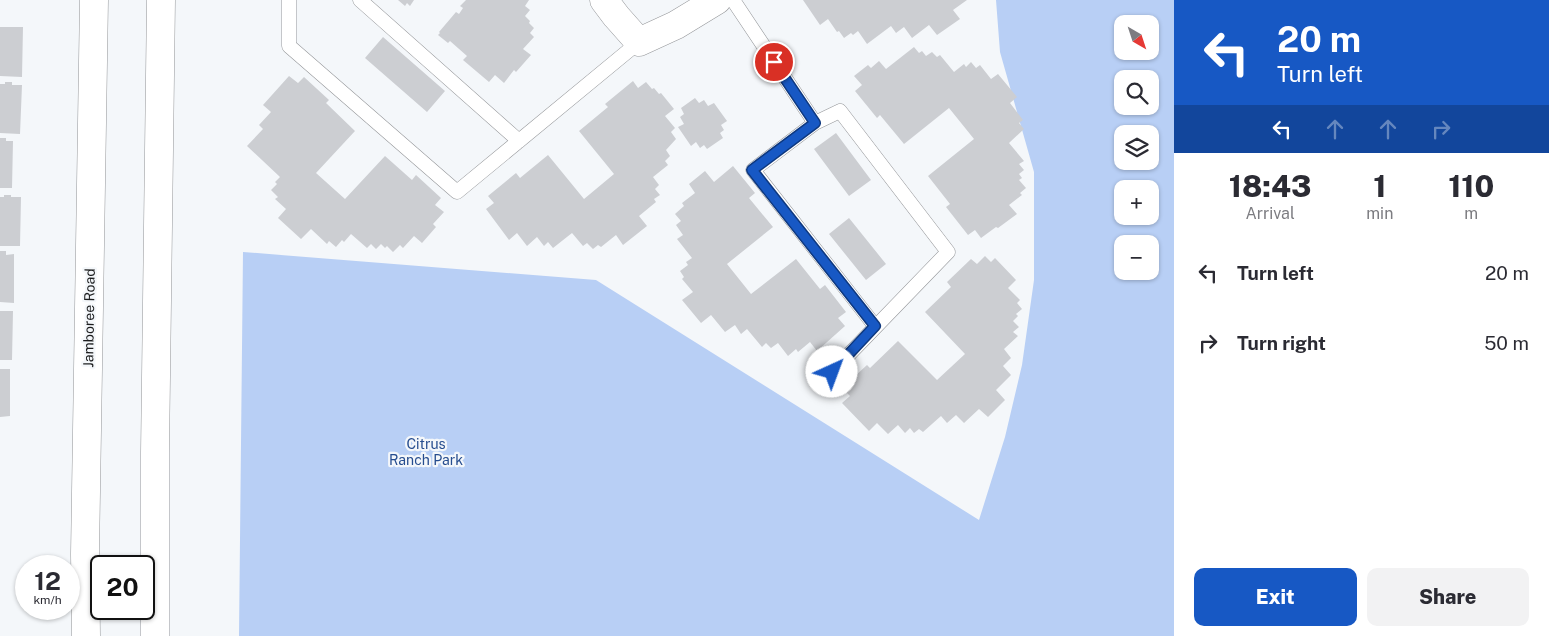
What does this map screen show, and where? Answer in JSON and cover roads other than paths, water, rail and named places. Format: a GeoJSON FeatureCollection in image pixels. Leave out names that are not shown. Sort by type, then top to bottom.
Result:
{"type":"FeatureCollection","features":[{"type":"Feature","properties":{"kind":"main road","name":"Jamboree Road"},"geometry":{"type":"LineString","coordinates":[[86,636],[94,0]]}},
{"type":"Feature","properties":{"kind":"main road"},"geometry":{"type":"LineString","coordinates":[[155,636],[154,452],[161,0]]}},
{"type":"Feature","properties":{"kind":"main road"},"geometry":{"type":"LineString","coordinates":[[604,0],[639,42],[676,25],[717,0]]}},
{"type":"Feature","properties":{"kind":"lane"},"geometry":{"type":"LineString","coordinates":[[289,0],[289,46],[457,192],[639,42]]}},
{"type":"Feature","properties":{"kind":"lane"},"geometry":{"type":"LineString","coordinates":[[360,0],[519,141]]}},
{"type":"Feature","properties":{"kind":"lane"},"geometry":{"type":"LineString","coordinates":[[733,0],[815,123]]}},
{"type":"Feature","properties":{"kind":"lane"},"geometry":{"type":"LineString","coordinates":[[832,372],[948,252],[840,111],[815,123],[752,170],[875,326]]}},
{"type":"Feature","properties":{"kind":"park label","name":"Citrus Ranch Park"},"geometry":{"type":"Point","coordinates":[426,452]}}]}
